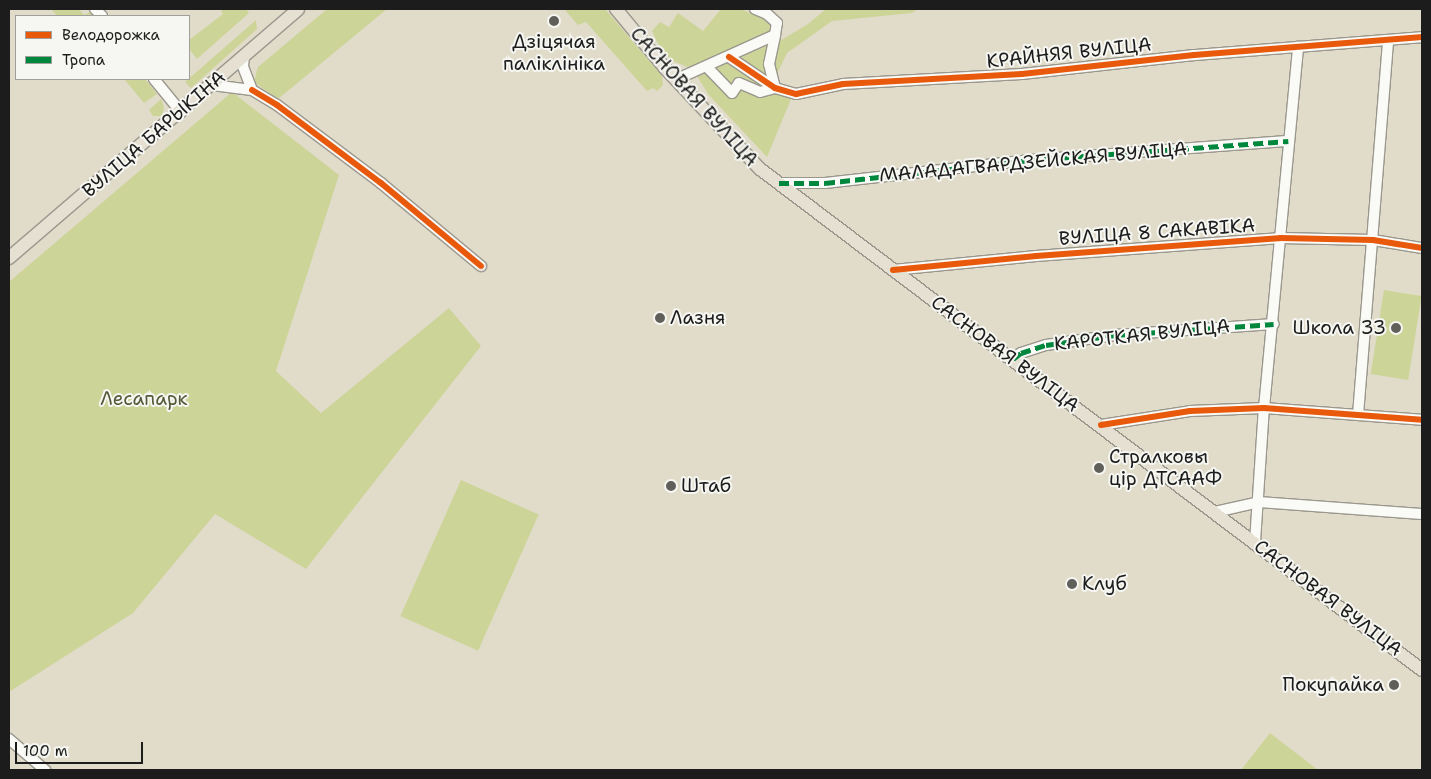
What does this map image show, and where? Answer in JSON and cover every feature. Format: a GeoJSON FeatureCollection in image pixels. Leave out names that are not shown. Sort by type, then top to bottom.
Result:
{"type":"FeatureCollection","features":[{"type":"Feature","properties":{"kind":"main road","name":"ВУЛІЦА БАРЫКІНА"},"geometry":{"type":"LineString","coordinates":[[9,258],[181,112],[298,9]]}},
{"type":"Feature","properties":{"kind":"main road","name":"САСНОВАЯ ВУЛІЦА"},"geometry":{"type":"LineString","coordinates":[[616,9],[665,68],[736,146],[760,169],[1101,425],[1422,670]]}},
{"type":"Feature","properties":{"kind":"street"},"geometry":{"type":"LineString","coordinates":[[755,9],[767,14],[778,23],[769,64],[775,88]]}},
{"type":"Feature","properties":{"kind":"street"},"geometry":{"type":"LineString","coordinates":[[677,80],[775,36]]}},
{"type":"Feature","properties":{"kind":"street","name":"КРАЙНЯЯ ВУЛІЦА"},"geometry":{"type":"LineString","coordinates":[[729,58],[775,88],[796,94],[843,84],[1022,74],[1298,46],[1422,37]]}},
{"type":"Feature","properties":{"kind":"street"},"geometry":{"type":"LineString","coordinates":[[1358,415],[1388,40]]}},
{"type":"Feature","properties":{"kind":"street"},"geometry":{"type":"LineString","coordinates":[[1255,542],[1260,502],[1264,408],[1274,324],[1288,141],[1298,46]]}},
{"type":"Feature","properties":{"kind":"street"},"geometry":{"type":"LineString","coordinates":[[244,57],[243,66],[252,90]]}},
{"type":"Feature","properties":{"kind":"street","name":"КРАЙНЯЯ ВУЛІЦА"},"geometry":{"type":"LineString","coordinates":[[707,67],[732,93],[739,83],[760,92],[775,88]]}},
{"type":"Feature","properties":{"kind":"street"},"geometry":{"type":"LineString","coordinates":[[155,80],[181,112]]}},
{"type":"Feature","properties":{"kind":"street"},"geometry":{"type":"LineString","coordinates":[[212,85],[252,90],[277,105],[381,183],[481,266]]}},
{"type":"Feature","properties":{"kind":"street","name":"МАЛАДАГВАРДЗЕЙСКАЯ ВУЛІЦА"},"geometry":{"type":"LineString","coordinates":[[779,184],[825,183],[1028,160],[1288,141]]}},
{"type":"Feature","properties":{"kind":"street","name":"ВУЛІЦА 8 САКАВІКА"},"geometry":{"type":"LineString","coordinates":[[893,270],[1036,256],[1281,238],[1373,240],[1422,248]]}},
{"type":"Feature","properties":{"kind":"street","name":"КАРОТКАЯ ВУЛІЦА"},"geometry":{"type":"LineString","coordinates":[[1013,359],[1022,353],[1046,345],[1115,335],[1274,324]]}},
{"type":"Feature","properties":{"kind":"street"},"geometry":{"type":"LineString","coordinates":[[1101,425],[1190,411],[1264,408],[1422,420]]}},
{"type":"Feature","properties":{"kind":"street"},"geometry":{"type":"LineString","coordinates":[[1215,512],[1260,502],[1422,514]]}},
{"type":"Feature","properties":{"kind":"street"},"geometry":{"type":"LineString","coordinates":[[9,739],[45,770]]}},
{"type":"Feature","properties":{"kind":"green space"},"geometry":{"type":"Polygon","coordinates":[[[51,9],[79,9],[84,15],[56,15],[51,9]]]}},
{"type":"Feature","properties":{"kind":"green space"},"geometry":{"type":"Polygon","coordinates":[[[223,9],[246,9],[249,13],[197,59],[190,50],[190,39],[223,14],[221,11],[223,9]]]}},
{"type":"Feature","properties":{"kind":"green space"},"geometry":{"type":"Polygon","coordinates":[[[327,9],[387,9],[278,99],[254,82],[258,67],[327,9]]]}},
{"type":"Feature","properties":{"kind":"green space"},"geometry":{"type":"Polygon","coordinates":[[[564,9],[605,9],[662,76],[663,85],[657,91],[653,88],[647,91],[586,22],[578,25],[564,9]]]}},
{"type":"Feature","properties":{"kind":"green space"},"geometry":{"type":"Polygon","coordinates":[[[721,9],[740,9],[767,20],[773,23],[771,33],[692,69],[671,60],[657,42],[652,31],[660,22],[669,27],[678,13],[703,31],[721,9]]]}},
{"type":"Feature","properties":{"kind":"green space"},"geometry":{"type":"Polygon","coordinates":[[[826,9],[918,9],[912,13],[832,21],[787,53],[777,74],[778,94],[791,99],[767,157],[708,94],[697,76],[783,39],[808,24],[826,9]]]}},
{"type":"Feature","properties":{"kind":"green space"},"geometry":{"type":"Polygon","coordinates":[[[256,20],[257,29],[191,88],[185,82],[190,80],[190,78],[256,20]]]}},
{"type":"Feature","properties":{"kind":"green space"},"geometry":{"type":"Polygon","coordinates":[[[125,80],[146,80],[157,94],[144,103],[125,80]]]}},
{"type":"Feature","properties":{"kind":"green space","name":"Лесапарк"},"geometry":{"type":"Polygon","coordinates":[[[232,92],[339,175],[276,371],[321,413],[449,308],[481,346],[306,569],[215,514],[133,613],[9,692],[9,282],[232,92]]]}},
{"type":"Feature","properties":{"kind":"green space"},"geometry":{"type":"Polygon","coordinates":[[[161,99],[164,107],[162,116],[153,116],[149,110],[161,99]]]}},
{"type":"Feature","properties":{"kind":"green space"},"geometry":{"type":"Polygon","coordinates":[[[1384,290],[1422,296],[1408,380],[1371,374],[1384,290]]]}},
{"type":"Feature","properties":{"kind":"green space"},"geometry":{"type":"Polygon","coordinates":[[[461,480],[539,515],[478,651],[400,616],[461,480]]]}},
{"type":"Feature","properties":{"kind":"green space"},"geometry":{"type":"Polygon","coordinates":[[[1270,733],[1318,770],[1241,770],[1270,733]]]}},
{"type":"Feature","properties":{"kind":"marked path"},"geometry":{"type":"LineString","coordinates":[[779,183],[825,183],[1029,160],[1288,141]]}},
{"type":"Feature","properties":{"kind":"marked path"},"geometry":{"type":"LineString","coordinates":[[1013,359],[1021,353],[1046,345],[1115,335],[1274,324]]}},
{"type":"Feature","properties":{"kind":"cycle path"},"geometry":{"type":"LineString","coordinates":[[729,57],[775,88],[796,94],[843,84],[1022,74],[1194,55],[1422,37]]}},
{"type":"Feature","properties":{"kind":"cycle path"},"geometry":{"type":"LineString","coordinates":[[252,90],[277,105],[381,183],[481,266]]}},
{"type":"Feature","properties":{"kind":"cycle path"},"geometry":{"type":"LineString","coordinates":[[893,270],[1036,256],[1281,238],[1373,240],[1422,248]]}},
{"type":"Feature","properties":{"kind":"cycle path"},"geometry":{"type":"LineString","coordinates":[[1101,425],[1190,411],[1264,408],[1422,420]]}},
{"type":"Feature","properties":{"kind":"place","name":"Дзіцячая паліклініка"},"geometry":{"type":"Point","coordinates":[554,21]}},
{"type":"Feature","properties":{"kind":"place","name":"Лазня"},"geometry":{"type":"Point","coordinates":[660,318]}},
{"type":"Feature","properties":{"kind":"place","name":"Школа 33"},"geometry":{"type":"Point","coordinates":[1396,328]}},
{"type":"Feature","properties":{"kind":"place","name":"Стралковы цір ДТСААФ"},"geometry":{"type":"Point","coordinates":[1099,468]}},
{"type":"Feature","properties":{"kind":"place","name":"Штаб"},"geometry":{"type":"Point","coordinates":[671,486]}},
{"type":"Feature","properties":{"kind":"place","name":"Клуб"},"geometry":{"type":"Point","coordinates":[1072,584]}},
{"type":"Feature","properties":{"kind":"place","name":"Покупайка"},"geometry":{"type":"Point","coordinates":[1394,685]}}]}
